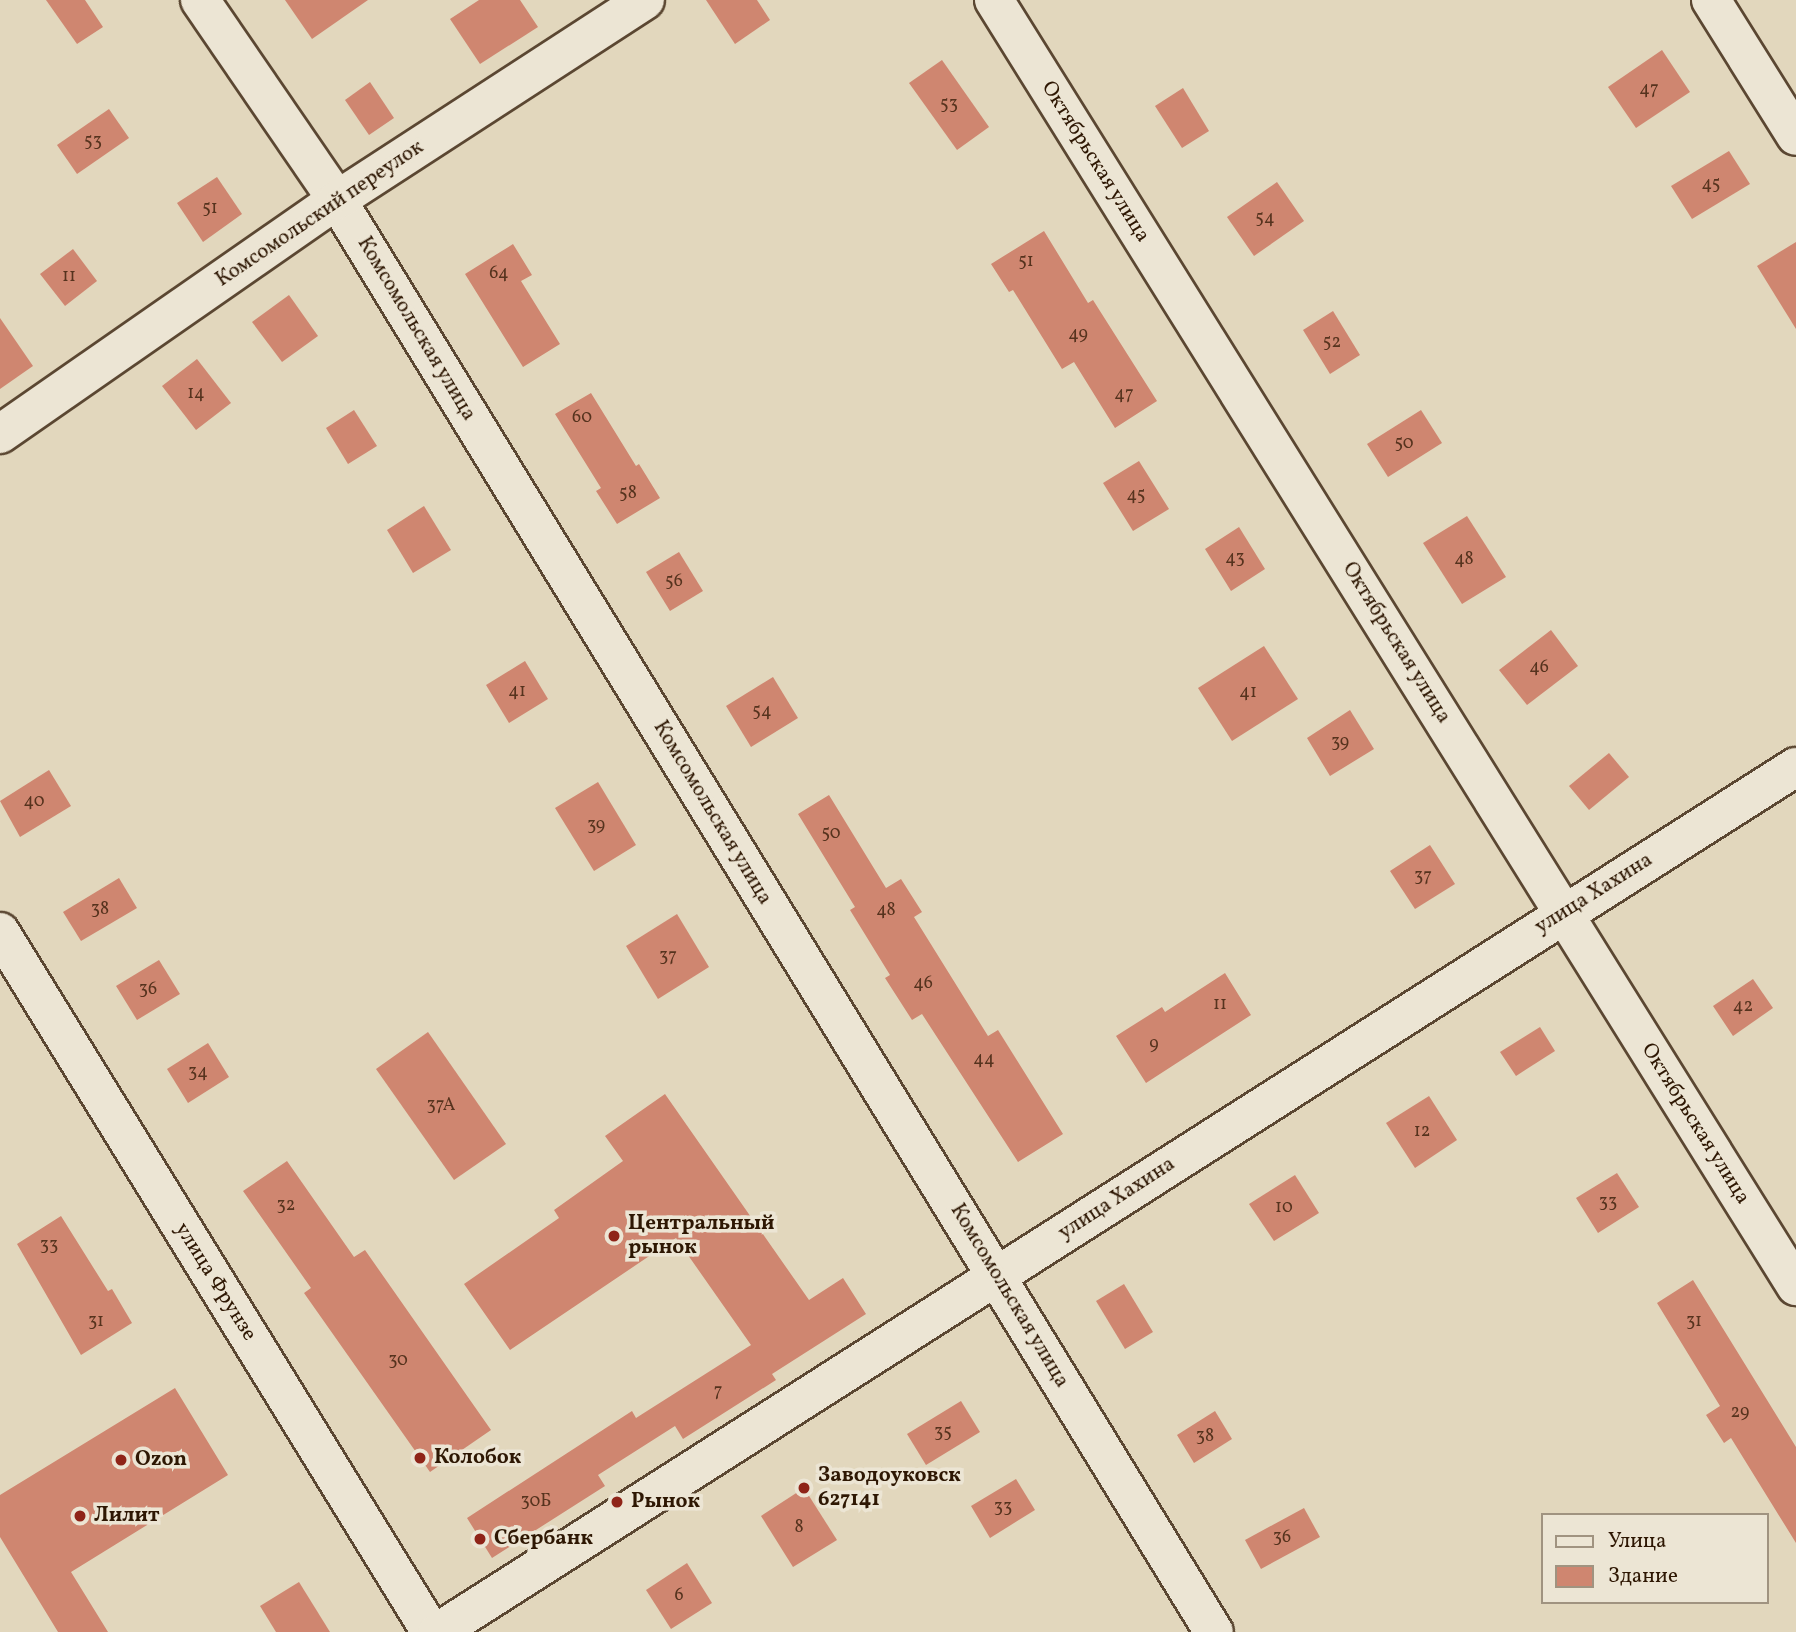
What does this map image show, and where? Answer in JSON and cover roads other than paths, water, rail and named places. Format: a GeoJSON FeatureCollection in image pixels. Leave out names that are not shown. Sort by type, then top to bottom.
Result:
{"type":"FeatureCollection","features":[{"type":"Feature","properties":{"kind":"street","name":"Комсомольская улица"},"geometry":{"type":"LineString","coordinates":[[200,0],[337,200],[1214,1632]]}},
{"type":"Feature","properties":{"kind":"street","name":"Комсомольский переулок"},"geometry":{"type":"LineString","coordinates":[[0,434],[337,200],[645,0]]}},
{"type":"Feature","properties":{"kind":"street","name":"Октябрьская улица"},"geometry":{"type":"LineString","coordinates":[[994,0],[1796,1286]]}},
{"type":"Feature","properties":{"kind":"street"},"geometry":{"type":"LineString","coordinates":[[1711,0],[1796,136]]}},
{"type":"Feature","properties":{"kind":"street","name":"улица Хахина"},"geometry":{"type":"LineString","coordinates":[[438,1632],[1564,912],[1796,767]]}},
{"type":"Feature","properties":{"kind":"street","name":"улица Фрунзе"},"geometry":{"type":"LineString","coordinates":[[0,932],[430,1632]]}},
{"type":"Feature","properties":{"kind":"place","name":"Центральный рынок"},"geometry":{"type":"Point","coordinates":[614,1236]}},
{"type":"Feature","properties":{"kind":"place","name":"Колобок"},"geometry":{"type":"Point","coordinates":[420,1458]}},
{"type":"Feature","properties":{"kind":"place","name":"Ozon"},"geometry":{"type":"Point","coordinates":[121,1460]}},
{"type":"Feature","properties":{"kind":"place","name":"Заводоуковск 627141"},"geometry":{"type":"Point","coordinates":[804,1488]}},
{"type":"Feature","properties":{"kind":"place","name":"Рынок"},"geometry":{"type":"Point","coordinates":[617,1502]}},
{"type":"Feature","properties":{"kind":"place","name":"Лилит"},"geometry":{"type":"Point","coordinates":[80,1516]}},
{"type":"Feature","properties":{"kind":"place","name":"Сбербанк"},"geometry":{"type":"Point","coordinates":[480,1539]}}]}
